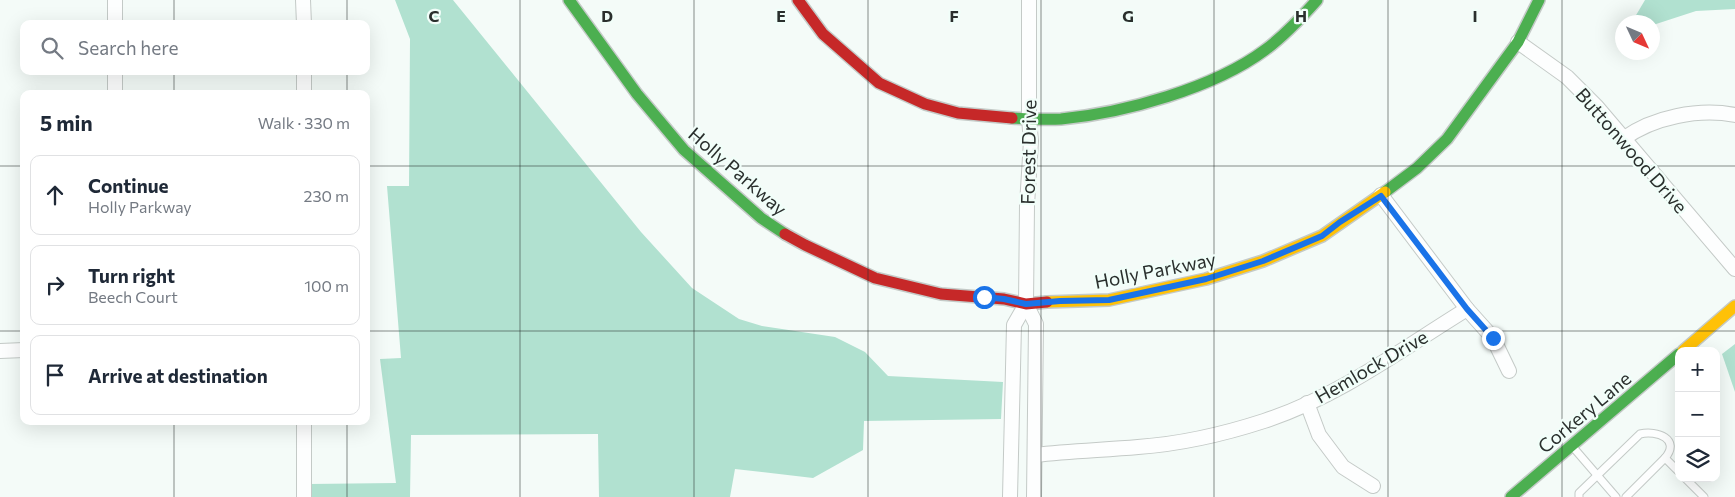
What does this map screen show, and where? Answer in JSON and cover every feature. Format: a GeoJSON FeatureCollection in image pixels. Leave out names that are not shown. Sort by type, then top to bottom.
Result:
{"type":"FeatureCollection","features":[{"type":"Feature","properties":{"kind":"street"},"geometry":{"type":"LineString","coordinates":[[115,0],[115,20]]}},
{"type":"Feature","properties":{"kind":"street"},"geometry":{"type":"LineString","coordinates":[[303,0],[304,20]]}},
{"type":"Feature","properties":{"kind":"street","name":"Holly Parkway"},"geometry":{"type":"LineString","coordinates":[[569,0],[637,94],[674,139],[737,198],[775,227],[805,245],[875,278],[941,294],[1004,299],[1026,304],[1117,299],[1206,279],[1234,272],[1322,236],[1381,196],[1417,168],[1447,139],[1518,42],[1539,0]]}},
{"type":"Feature","properties":{"kind":"street"},"geometry":{"type":"LineString","coordinates":[[798,0],[823,34],[879,83],[925,104],[958,113],[1029,119],[1060,119],[1103,113],[1160,99],[1201,84],[1240,66],[1265,50],[1298,21],[1317,0]]}},
{"type":"Feature","properties":{"kind":"street","name":"Forest Drive"},"geometry":{"type":"LineString","coordinates":[[1029,0],[1029,119],[1031,141],[1027,205],[1026,304],[1036,324],[1034,497]]}},
{"type":"Feature","properties":{"kind":"street","name":"Buttonwood Drive"},"geometry":{"type":"LineString","coordinates":[[1518,42],[1567,77],[1597,107],[1735,269]]}},
{"type":"Feature","properties":{"kind":"street"},"geometry":{"type":"LineString","coordinates":[[115,75],[115,90]]}},
{"type":"Feature","properties":{"kind":"street"},"geometry":{"type":"LineString","coordinates":[[304,75],[304,90]]}},
{"type":"Feature","properties":{"kind":"street"},"geometry":{"type":"LineString","coordinates":[[1624,139],[1645,127],[1687,113],[1701,112],[1735,115]]}},
{"type":"Feature","properties":{"kind":"street"},"geometry":{"type":"LineString","coordinates":[[1381,196],[1467,309],[1493,338],[1509,370]]}},
{"type":"Feature","properties":{"kind":"street","name":"Forest Drive"},"geometry":{"type":"LineString","coordinates":[[1010,497],[1014,325],[1026,304]]}},
{"type":"Feature","properties":{"kind":"street"},"geometry":{"type":"LineString","coordinates":[[1688,347],[1735,306]]}},
{"type":"Feature","properties":{"kind":"street","name":"Hemlock Drive"},"geometry":{"type":"LineString","coordinates":[[1035,455],[1175,442],[1266,421],[1356,379],[1467,309]]}},
{"type":"Feature","properties":{"kind":"street"},"geometry":{"type":"LineString","coordinates":[[0,351],[20,350]]}},
{"type":"Feature","properties":{"kind":"street","name":"Corkery Lane"},"geometry":{"type":"LineString","coordinates":[[1511,497],[1675,357]]}},
{"type":"Feature","properties":{"kind":"street"},"geometry":{"type":"LineString","coordinates":[[1307,403],[1319,435],[1342,467],[1372,486]]}},
{"type":"Feature","properties":{"kind":"street"},"geometry":{"type":"LineString","coordinates":[[304,425],[304,497]]}},
{"type":"Feature","properties":{"kind":"lane"},"geometry":{"type":"LineString","coordinates":[[1579,497],[1579,493],[1640,434],[1657,434],[1666,438],[1671,445],[1671,451],[1626,497]]}},
{"type":"Feature","properties":{"kind":"lane"},"geometry":{"type":"LineString","coordinates":[[1572,445],[1616,497]]}},
{"type":"Feature","properties":{"kind":"lane"},"geometry":{"type":"LineString","coordinates":[[1665,458],[1675,468]]}},
{"type":"Feature","properties":{"kind":"lane"},"geometry":{"type":"LineString","coordinates":[[1689,482],[1704,497]]}},
{"type":"Feature","properties":{"kind":"green space"},"geometry":{"type":"Polygon","coordinates":[[[395,0],[453,0],[641,232],[692,288],[739,319],[762,326],[835,337],[865,352],[888,376],[1003,382],[1001,419],[864,421],[863,450],[813,478],[735,469],[730,497],[599,497],[598,434],[411,435],[410,497],[309,497],[309,484],[396,483],[380,359],[401,358],[387,186],[409,186],[410,39],[395,0]]]}},
{"type":"Feature","properties":{"kind":"green space"},"geometry":{"type":"Polygon","coordinates":[[[1645,0],[1735,0],[1735,9],[1696,11],[1660,23],[1660,15],[1636,15],[1645,0]]]}},
{"type":"Feature","properties":{"kind":"green space"},"geometry":{"type":"Polygon","coordinates":[[[1735,344],[1735,392],[1722,354],[1735,344]]]}},
{"type":"Feature","properties":{"kind":"traffic: fast"},"geometry":{"type":"LineString","coordinates":[[569,0],[637,94],[684,150],[761,218],[785,234]]}},
{"type":"Feature","properties":{"kind":"traffic: fast"},"geometry":{"type":"LineString","coordinates":[[1012,118],[1061,119],[1086,116],[1140,105],[1195,87],[1244,64],[1265,50],[1292,27],[1317,0]]}},
{"type":"Feature","properties":{"kind":"traffic: fast"},"geometry":{"type":"LineString","coordinates":[[1385,192],[1417,168],[1447,139],[1518,42],[1539,0]]}},
{"type":"Feature","properties":{"kind":"traffic: fast"},"geometry":{"type":"LineString","coordinates":[[1511,497],[1675,357]]}},
{"type":"Feature","properties":{"kind":"traffic: slow"},"geometry":{"type":"LineString","coordinates":[[1047,302],[1109,300],[1206,279],[1263,261],[1322,236],[1385,192]]}},
{"type":"Feature","properties":{"kind":"traffic: slow"},"geometry":{"type":"LineString","coordinates":[[1688,347],[1735,306]]}},
{"type":"Feature","properties":{"kind":"traffic: jam"},"geometry":{"type":"LineString","coordinates":[[798,0],[823,34],[879,83],[925,104],[958,113],[1012,118]]}},
{"type":"Feature","properties":{"kind":"traffic: jam"},"geometry":{"type":"LineString","coordinates":[[785,234],[875,278],[941,294],[1004,299],[1026,304],[1047,302]]}},
{"type":"Feature","properties":{"kind":"route"},"geometry":{"type":"LineString","coordinates":[[984,297],[1026,304],[1094,301],[1124,298],[1187,284],[1234,272],[1322,236],[1381,196],[1467,309],[1493,338]]}}]}
